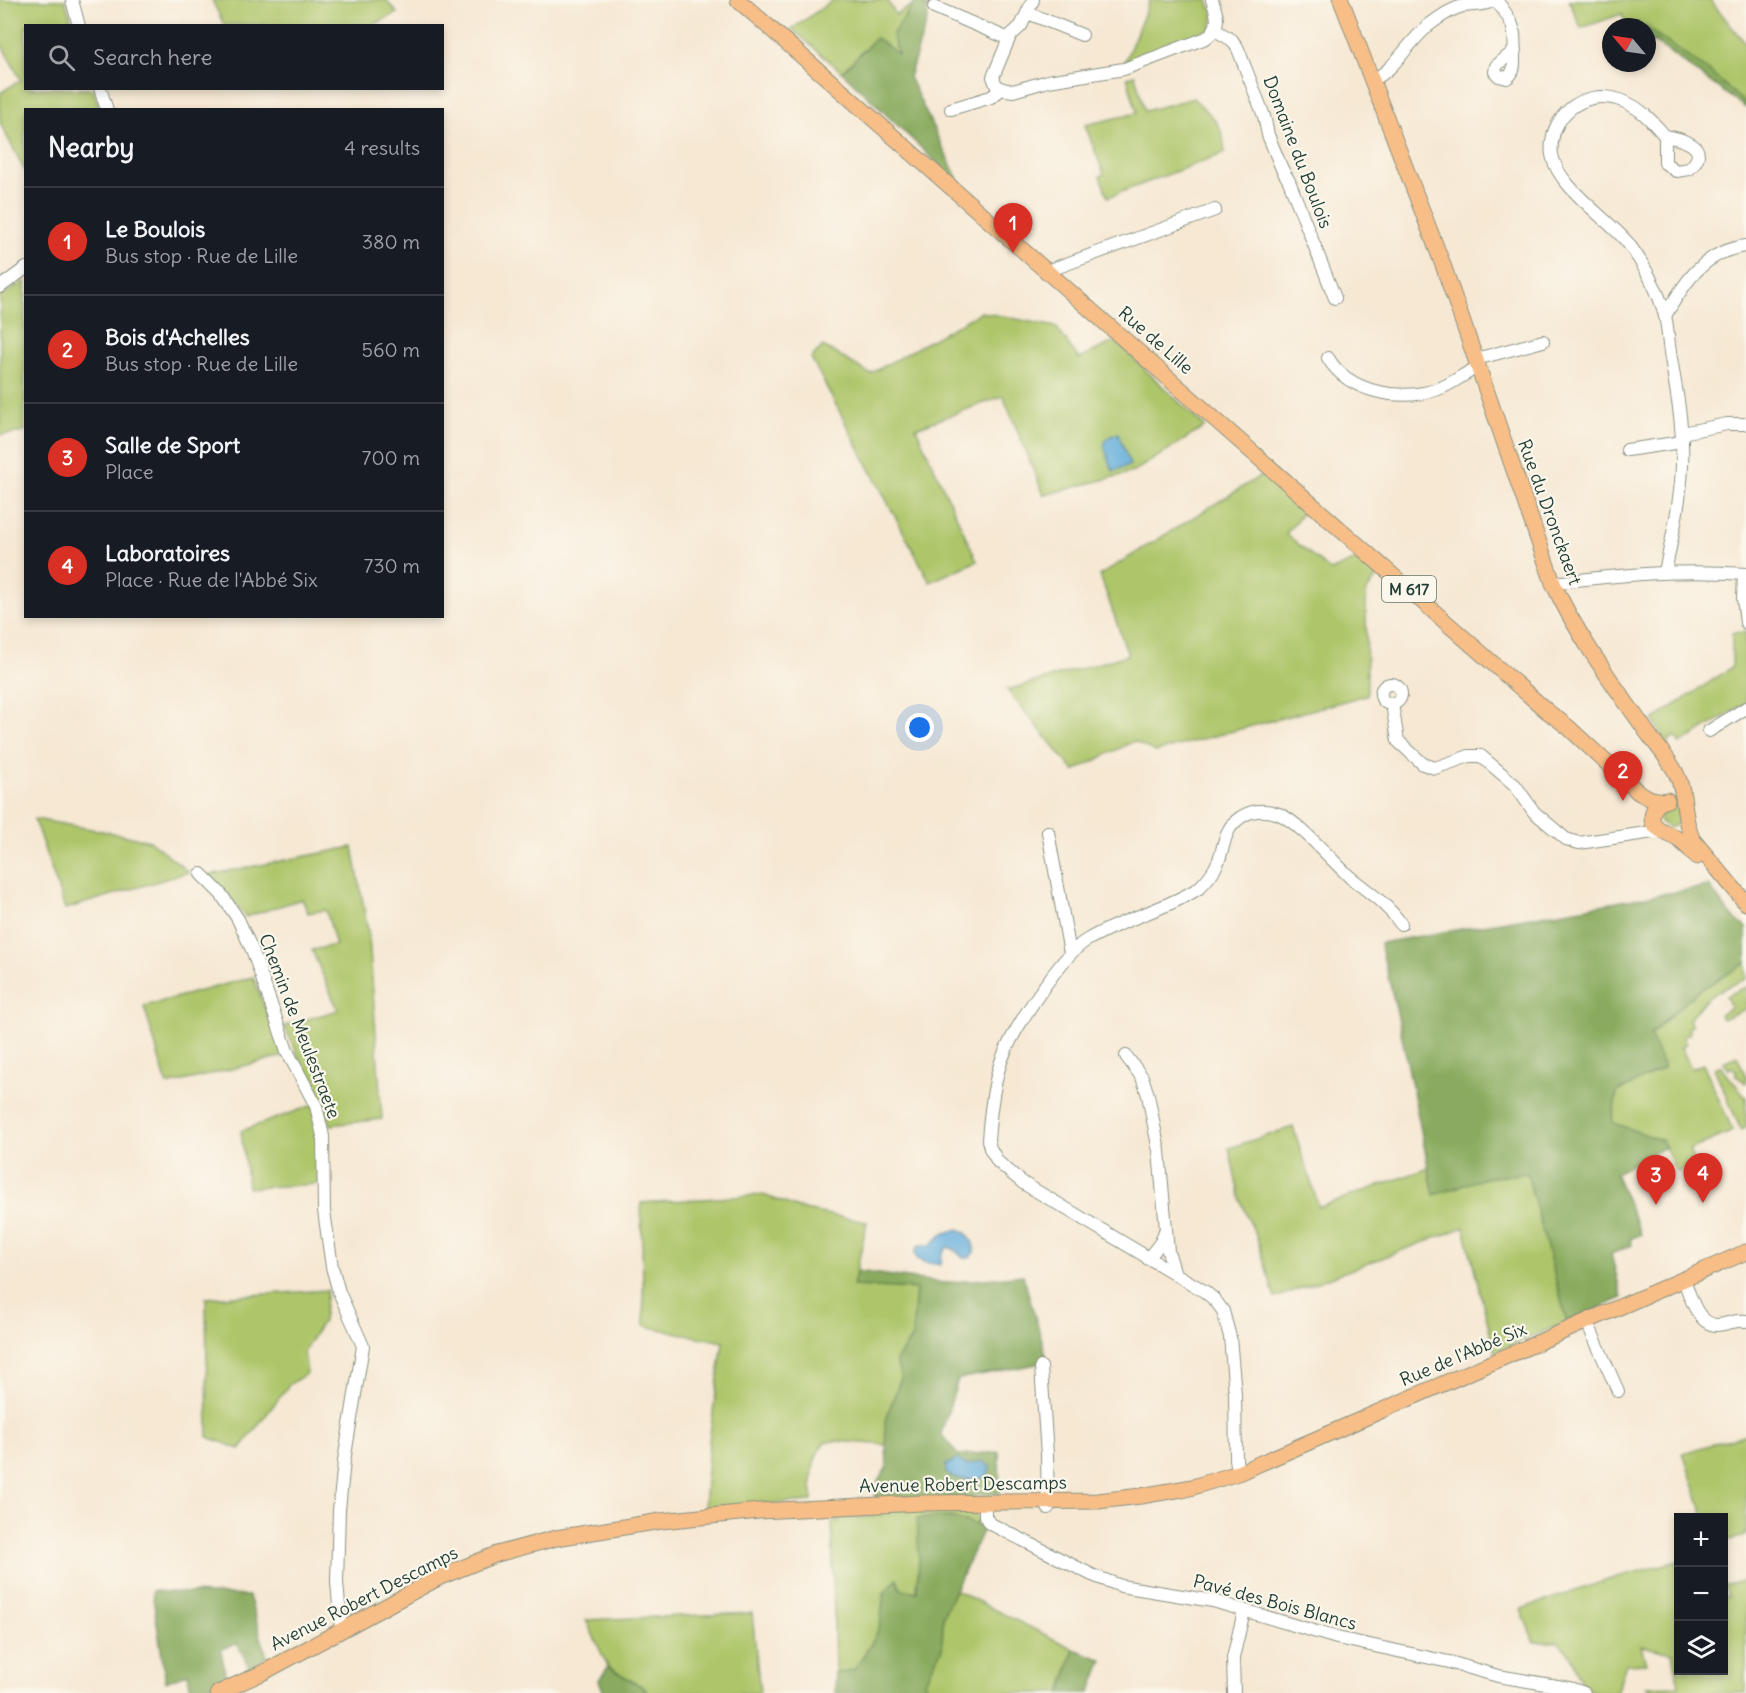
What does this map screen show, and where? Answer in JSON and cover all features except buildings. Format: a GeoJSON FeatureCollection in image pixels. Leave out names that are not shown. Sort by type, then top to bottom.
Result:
{"type":"FeatureCollection","features":[{"type":"Feature","properties":{"kind":"main road","name":"Rue de Lille"},"geometry":{"type":"LineString","coordinates":[[738,0],[1547,711],[1568,727],[1641,794],[1654,800],[1665,800]]}},
{"type":"Feature","properties":{"kind":"main road","name":"Rue du Dronckaert"},"geometry":{"type":"LineString","coordinates":[[1341,0],[1439,255],[1553,583],[1570,617],[1677,775],[1686,815]]}},
{"type":"Feature","properties":{"kind":"main road","name":"Rue de Lille"},"geometry":{"type":"LineString","coordinates":[[1547,711],[1573,739],[1644,806],[1659,826],[1686,845],[1746,909]]}},
{"type":"Feature","properties":{"kind":"main road","name":"Rue du Dronckaert"},"geometry":{"type":"LineString","coordinates":[[1645,730],[1671,778],[1673,789],[1665,800]]}},
{"type":"Feature","properties":{"kind":"main road"},"geometry":{"type":"LineString","coordinates":[[1686,815],[1681,830],[1675,833],[1659,826],[1654,808],[1665,800],[1678,801],[1686,815],[1693,840],[1746,903]]}},
{"type":"Feature","properties":{"kind":"main road","name":"Rue de l'Abbé Six"},"geometry":{"type":"LineString","coordinates":[[1078,1504],[1193,1487],[1238,1473],[1746,1252]]}},
{"type":"Feature","properties":{"kind":"main road","name":"Avenue Robert Descamps"},"geometry":{"type":"LineString","coordinates":[[219,1692],[264,1672],[413,1590],[455,1570],[496,1554],[542,1542],[686,1517],[781,1509],[846,1506],[1078,1504]]}},
{"type":"Feature","properties":{"kind":"street"},"geometry":{"type":"LineString","coordinates":[[72,0],[78,24]]}},
{"type":"Feature","properties":{"kind":"street"},"geometry":{"type":"LineString","coordinates":[[1033,0],[1022,26],[1009,39],[993,77],[996,85],[1002,89],[1013,91],[1048,81],[1124,69],[1206,38],[1218,24],[1218,15],[1212,0]]}},
{"type":"Feature","properties":{"kind":"street"},"geometry":{"type":"LineString","coordinates":[[1372,80],[1384,74],[1425,28],[1461,4],[1488,4],[1495,0],[1512,23],[1516,35],[1515,50]]}},
{"type":"Feature","properties":{"kind":"street"},"geometry":{"type":"LineString","coordinates":[[934,7],[1009,39]]}},
{"type":"Feature","properties":{"kind":"street"},"geometry":{"type":"LineString","coordinates":[[1028,13],[1082,35]]}},
{"type":"Feature","properties":{"kind":"street","name":"Domaine du Boulois"},"geometry":{"type":"LineString","coordinates":[[1215,30],[1233,40],[1238,49],[1265,117],[1268,135],[1289,181],[1335,298]]}},
{"type":"Feature","properties":{"kind":"street"},"geometry":{"type":"LineString","coordinates":[[951,109],[991,97],[1002,89]]}},
{"type":"Feature","properties":{"kind":"street"},"geometry":{"type":"LineString","coordinates":[[101,90],[106,108]]}},
{"type":"Feature","properties":{"kind":"street"},"geometry":{"type":"LineString","coordinates":[[1665,136],[1645,114],[1633,106],[1612,98],[1595,97],[1580,101],[1563,115],[1555,129],[1552,150],[1561,177],[1621,236],[1635,253],[1665,316],[1679,400],[1682,437],[1679,502],[1665,572]]}},
{"type":"Feature","properties":{"kind":"street"},"geometry":{"type":"LineString","coordinates":[[1047,271],[1215,210]]}},
{"type":"Feature","properties":{"kind":"street"},"geometry":{"type":"LineString","coordinates":[[1665,316],[1684,284],[1701,266],[1721,253],[1746,246]]}},
{"type":"Feature","properties":{"kind":"street"},"geometry":{"type":"LineString","coordinates":[[0,287],[24,269]]}},
{"type":"Feature","properties":{"kind":"street"},"geometry":{"type":"LineString","coordinates":[[1328,358],[1336,370],[1354,382],[1377,391],[1418,394],[1436,390],[1478,363],[1543,341]]}},
{"type":"Feature","properties":{"kind":"street"},"geometry":{"type":"LineString","coordinates":[[1627,450],[1727,424],[1746,424]]}},
{"type":"Feature","properties":{"kind":"street"},"geometry":{"type":"LineString","coordinates":[[1553,583],[1665,572],[1700,571],[1745,574],[1743,598],[1746,623]]}},
{"type":"Feature","properties":{"kind":"street"},"geometry":{"type":"LineString","coordinates":[[1392,704],[1398,741],[1427,766],[1439,767],[1469,756],[1481,756],[1515,785],[1531,809],[1566,839],[1580,843],[1653,832],[1659,826]]}},
{"type":"Feature","properties":{"kind":"street"},"geometry":{"type":"LineString","coordinates":[[1709,731],[1746,708]]}},
{"type":"Feature","properties":{"kind":"street"},"geometry":{"type":"LineString","coordinates":[[1238,1473],[1232,1352],[1226,1316],[1210,1296],[1023,1183],[1000,1165],[989,1146],[988,1137],[996,1080],[1003,1056],[1015,1032],[1070,953],[1095,936],[1199,888],[1218,864],[1230,827],[1243,816],[1262,810],[1274,812],[1290,820],[1351,878],[1382,901],[1401,924]]}},
{"type":"Feature","properties":{"kind":"street"},"geometry":{"type":"LineString","coordinates":[[1048,832],[1070,953]]}},
{"type":"Feature","properties":{"kind":"street","name":"Chemin de Meulestraete"},"geometry":{"type":"LineString","coordinates":[[201,874],[221,894],[238,919],[253,952],[287,1051],[316,1106],[323,1136],[324,1211],[332,1267],[339,1292],[363,1346],[342,1474],[339,1510],[337,1582],[341,1629]]}},
{"type":"Feature","properties":{"kind":"street"},"geometry":{"type":"LineString","coordinates":[[1126,1056],[1142,1077],[1148,1095],[1159,1151],[1168,1251],[1175,1274]]}},
{"type":"Feature","properties":{"kind":"street"},"geometry":{"type":"LineString","coordinates":[[1148,1259],[1161,1242],[1165,1230]]}},
{"type":"Feature","properties":{"kind":"street"},"geometry":{"type":"LineString","coordinates":[[1684,1280],[1696,1309],[1705,1321],[1718,1325],[1737,1320],[1746,1321]]}},
{"type":"Feature","properties":{"kind":"street"},"geometry":{"type":"LineString","coordinates":[[1587,1322],[1618,1390]]}},
{"type":"Feature","properties":{"kind":"street"},"geometry":{"type":"LineString","coordinates":[[1041,1367],[1048,1505]]}},
{"type":"Feature","properties":{"kind":"street","name":"Pavé des Bois Blancs"},"geometry":{"type":"LineString","coordinates":[[985,1505],[986,1520],[989,1523],[1101,1579],[1128,1588],[1206,1600],[1349,1640],[1449,1662],[1498,1676],[1569,1688],[1584,1693]]}},
{"type":"Feature","properties":{"kind":"street"},"geometry":{"type":"LineString","coordinates":[[1234,1693],[1234,1650],[1244,1611]]}},
{"type":"Feature","properties":{"kind":"green space"},"geometry":{"type":"Polygon","coordinates":[[[0,0],[65,0],[73,24],[24,24],[24,90],[93,90],[100,108],[24,108],[24,169],[0,123],[0,93],[21,80],[0,42],[0,0]]]}},
{"type":"Feature","properties":{"kind":"green space"},"geometry":{"type":"Polygon","coordinates":[[[212,0],[386,0],[397,13],[375,24],[224,24],[212,0]]]}},
{"type":"Feature","properties":{"kind":"green space"},"geometry":{"type":"Polygon","coordinates":[[[833,0],[887,0],[896,15],[914,4],[892,35],[899,55],[876,38],[842,72],[792,29],[833,0]]]}},
{"type":"Feature","properties":{"kind":"green space"},"geometry":{"type":"Polygon","coordinates":[[[914,0],[925,0],[928,18],[909,77],[961,186],[842,72],[876,38],[898,54],[892,35],[914,4],[914,0]]]}},
{"type":"Feature","properties":{"kind":"green space"},"geometry":{"type":"Polygon","coordinates":[[[1150,0],[1208,0],[1214,16],[1210,32],[1123,66],[1150,0]]]}},
{"type":"Feature","properties":{"kind":"green space"},"geometry":{"type":"Polygon","coordinates":[[[1569,0],[1667,0],[1670,4],[1675,0],[1710,0],[1746,44],[1746,108],[1656,42],[1656,18],[1624,18],[1622,14],[1602,18],[1602,21],[1581,28],[1569,0]]]}},
{"type":"Feature","properties":{"kind":"green space"},"geometry":{"type":"Polygon","coordinates":[[[1656,34],[1709,71],[1746,104],[1746,108],[1656,42],[1656,34]]]}},
{"type":"Feature","properties":{"kind":"green space"},"geometry":{"type":"Polygon","coordinates":[[[1135,75],[1145,111],[1193,98],[1220,128],[1225,153],[1108,197],[1100,176],[1104,174],[1085,125],[1137,113],[1127,77],[1135,75]]]}},
{"type":"Feature","properties":{"kind":"green space"},"geometry":{"type":"Polygon","coordinates":[[[24,282],[24,432],[0,435],[0,289],[4,294],[24,282]]]}},
{"type":"Feature","properties":{"kind":"green space"},"geometry":{"type":"Polygon","coordinates":[[[981,312],[1056,327],[1079,359],[1115,341],[1205,427],[1133,472],[1044,495],[1003,396],[916,428],[977,561],[930,582],[811,358],[823,346],[870,374],[981,312]]]}},
{"type":"Feature","properties":{"kind":"green space"},"geometry":{"type":"Polygon","coordinates":[[[1262,475],[1304,511],[1286,534],[1331,571],[1355,560],[1378,576],[1366,592],[1367,695],[1155,752],[1134,741],[1074,771],[1007,690],[1128,655],[1100,575],[1262,475]]]}},
{"type":"Feature","properties":{"kind":"green space"},"geometry":{"type":"Polygon","coordinates":[[[1745,632],[1746,703],[1680,744],[1675,736],[1667,745],[1653,720],[1732,667],[1732,633],[1745,632]]]}},
{"type":"Feature","properties":{"kind":"green space"},"geometry":{"type":"Polygon","coordinates":[[[1669,804],[1677,806],[1680,823],[1670,828],[1660,822],[1659,814],[1669,804]]]}},
{"type":"Feature","properties":{"kind":"green space"},"geometry":{"type":"Polygon","coordinates":[[[34,819],[150,841],[189,872],[65,909],[34,819]]]}},
{"type":"Feature","properties":{"kind":"green space"},"geometry":{"type":"Polygon","coordinates":[[[353,847],[369,937],[382,1119],[331,1125],[284,1026],[338,1010],[312,950],[336,945],[326,910],[308,913],[302,899],[246,917],[208,875],[353,847]]]}},
{"type":"Feature","properties":{"kind":"green space"},"geometry":{"type":"Polygon","coordinates":[[[1709,886],[1728,912],[1746,928],[1746,963],[1698,991],[1650,1034],[1664,1068],[1617,1092],[1612,1122],[1662,1141],[1666,1147],[1615,1173],[1641,1234],[1630,1239],[1632,1245],[1611,1254],[1622,1298],[1567,1322],[1527,1173],[1485,1178],[1434,1195],[1398,1017],[1380,943],[1709,886]]]}},
{"type":"Feature","properties":{"kind":"green space"},"geometry":{"type":"Polygon","coordinates":[[[1746,963],[1746,979],[1714,994],[1695,1011],[1689,1020],[1692,1026],[1688,1028],[1690,1033],[1683,1037],[1686,1044],[1681,1047],[1691,1069],[1703,1064],[1733,1131],[1689,1150],[1695,1164],[1677,1172],[1662,1141],[1612,1122],[1617,1092],[1664,1068],[1650,1035],[1698,991],[1746,963]]]}},
{"type":"Feature","properties":{"kind":"green space"},"geometry":{"type":"Polygon","coordinates":[[[253,977],[284,1056],[167,1085],[144,1006],[253,977]]]}},
{"type":"Feature","properties":{"kind":"green space"},"geometry":{"type":"Polygon","coordinates":[[[1746,987],[1746,1009],[1722,1019],[1720,1014],[1731,1008],[1726,996],[1746,987]]]}},
{"type":"Feature","properties":{"kind":"green space"},"geometry":{"type":"Polygon","coordinates":[[[1737,1056],[1746,1077],[1746,1083],[1735,1075],[1737,1072],[1732,1067],[1729,1069],[1723,1062],[1737,1056]]]}},
{"type":"Feature","properties":{"kind":"green space"},"geometry":{"type":"Polygon","coordinates":[[[1720,1066],[1746,1097],[1746,1128],[1741,1130],[1714,1068],[1720,1066]]]}},
{"type":"Feature","properties":{"kind":"green space"},"geometry":{"type":"Polygon","coordinates":[[[313,1105],[319,1131],[320,1178],[317,1184],[248,1188],[241,1131],[313,1105]]]}},
{"type":"Feature","properties":{"kind":"green space"},"geometry":{"type":"Polygon","coordinates":[[[1293,1127],[1319,1207],[1429,1168],[1434,1194],[1485,1178],[1527,1173],[1567,1322],[1495,1352],[1464,1227],[1275,1298],[1257,1238],[1240,1199],[1229,1148],[1293,1127]]]}},
{"type":"Feature","properties":{"kind":"green space"},"geometry":{"type":"Polygon","coordinates":[[[763,1195],[804,1210],[867,1222],[853,1286],[916,1288],[912,1337],[896,1361],[901,1378],[885,1421],[887,1445],[825,1442],[814,1463],[812,1501],[704,1508],[709,1441],[723,1342],[644,1326],[641,1203],[763,1195]]]}},
{"type":"Feature","properties":{"kind":"green space"},"geometry":{"type":"Polygon","coordinates":[[[857,1271],[945,1283],[1023,1275],[1048,1362],[958,1379],[941,1434],[958,1455],[999,1452],[1000,1493],[946,1498],[875,1498],[878,1481],[887,1467],[885,1421],[901,1378],[896,1361],[912,1337],[916,1289],[853,1286],[857,1271]],[[957,1459],[950,1476],[967,1479],[988,1476],[990,1467],[982,1461],[966,1465],[957,1459]]]}},
{"type":"Feature","properties":{"kind":"green space"},"geometry":{"type":"Polygon","coordinates":[[[327,1290],[323,1321],[304,1351],[307,1373],[289,1385],[240,1449],[208,1437],[206,1298],[327,1290]]]}},
{"type":"Feature","properties":{"kind":"green space"},"geometry":{"type":"Polygon","coordinates":[[[1746,1434],[1746,1536],[1728,1540],[1728,1513],[1703,1513],[1683,1453],[1746,1434]]]}},
{"type":"Feature","properties":{"kind":"green space"},"geometry":{"type":"Polygon","coordinates":[[[976,1494],[975,1514],[984,1527],[951,1517],[919,1558],[917,1592],[901,1589],[897,1580],[884,1593],[880,1625],[873,1641],[854,1670],[835,1673],[832,1520],[839,1522],[838,1517],[873,1517],[875,1498],[946,1498],[976,1494]]]}},
{"type":"Feature","properties":{"kind":"green space"},"geometry":{"type":"Polygon","coordinates":[[[951,1517],[984,1527],[943,1616],[942,1648],[924,1683],[935,1693],[835,1693],[835,1673],[854,1670],[873,1641],[880,1625],[884,1593],[897,1579],[901,1589],[917,1592],[919,1558],[917,1518],[951,1517]]]}},
{"type":"Feature","properties":{"kind":"green space"},"geometry":{"type":"Polygon","coordinates":[[[1674,1562],[1674,1658],[1673,1653],[1641,1646],[1646,1663],[1626,1664],[1616,1693],[1596,1693],[1582,1685],[1571,1655],[1558,1642],[1534,1642],[1521,1609],[1617,1577],[1674,1562]]]}},
{"type":"Feature","properties":{"kind":"green space"},"geometry":{"type":"Polygon","coordinates":[[[1746,1580],[1746,1693],[1654,1693],[1646,1687],[1679,1686],[1677,1675],[1728,1675],[1728,1585],[1746,1580]]]}},
{"type":"Feature","properties":{"kind":"green space"},"geometry":{"type":"Polygon","coordinates":[[[955,1590],[1074,1649],[1061,1693],[935,1693],[924,1683],[942,1648],[943,1616],[955,1590]]]}},
{"type":"Feature","properties":{"kind":"green space"},"geometry":{"type":"Polygon","coordinates":[[[152,1591],[249,1596],[267,1657],[250,1668],[237,1644],[221,1649],[226,1679],[191,1693],[188,1673],[166,1682],[152,1591]]]}},
{"type":"Feature","properties":{"kind":"green space"},"geometry":{"type":"Polygon","coordinates":[[[752,1613],[760,1693],[646,1693],[646,1689],[608,1667],[586,1620],[752,1613]]]}},
{"type":"Feature","properties":{"kind":"green space"},"geometry":{"type":"Polygon","coordinates":[[[1074,1649],[1103,1660],[1090,1693],[1061,1693],[1074,1649]]]}},
{"type":"Feature","properties":{"kind":"green space"},"geometry":{"type":"Polygon","coordinates":[[[608,1667],[646,1689],[646,1693],[604,1693],[599,1680],[608,1667]]]}},
{"type":"Feature","properties":{"kind":"water"},"geometry":{"type":"Polygon","coordinates":[[[1118,433],[1130,465],[1113,471],[1104,446],[1106,439],[1118,433]]]}},
{"type":"Feature","properties":{"kind":"water"},"geometry":{"type":"Polygon","coordinates":[[[958,1229],[965,1232],[972,1241],[974,1253],[969,1258],[963,1258],[948,1247],[942,1253],[941,1265],[917,1259],[915,1253],[918,1246],[931,1245],[942,1234],[958,1229]]]}},
{"type":"Feature","properties":{"kind":"water"},"geometry":{"type":"Polygon","coordinates":[[[957,1459],[966,1465],[982,1461],[990,1467],[988,1476],[967,1479],[950,1476],[946,1473],[946,1465],[957,1459]]]}},
{"type":"Feature","properties":{"kind":"place","name":"Le Boulois"},"geometry":{"type":"Point","coordinates":[1013,253]}},
{"type":"Feature","properties":{"kind":"place","name":"Bois d'Achelles"},"geometry":{"type":"Point","coordinates":[1623,801]}},
{"type":"Feature","properties":{"kind":"place","name":"Laboratoires"},"geometry":{"type":"Point","coordinates":[1703,1203]}},
{"type":"Feature","properties":{"kind":"place","name":"Salle de Sport"},"geometry":{"type":"Point","coordinates":[1656,1205]}}]}
